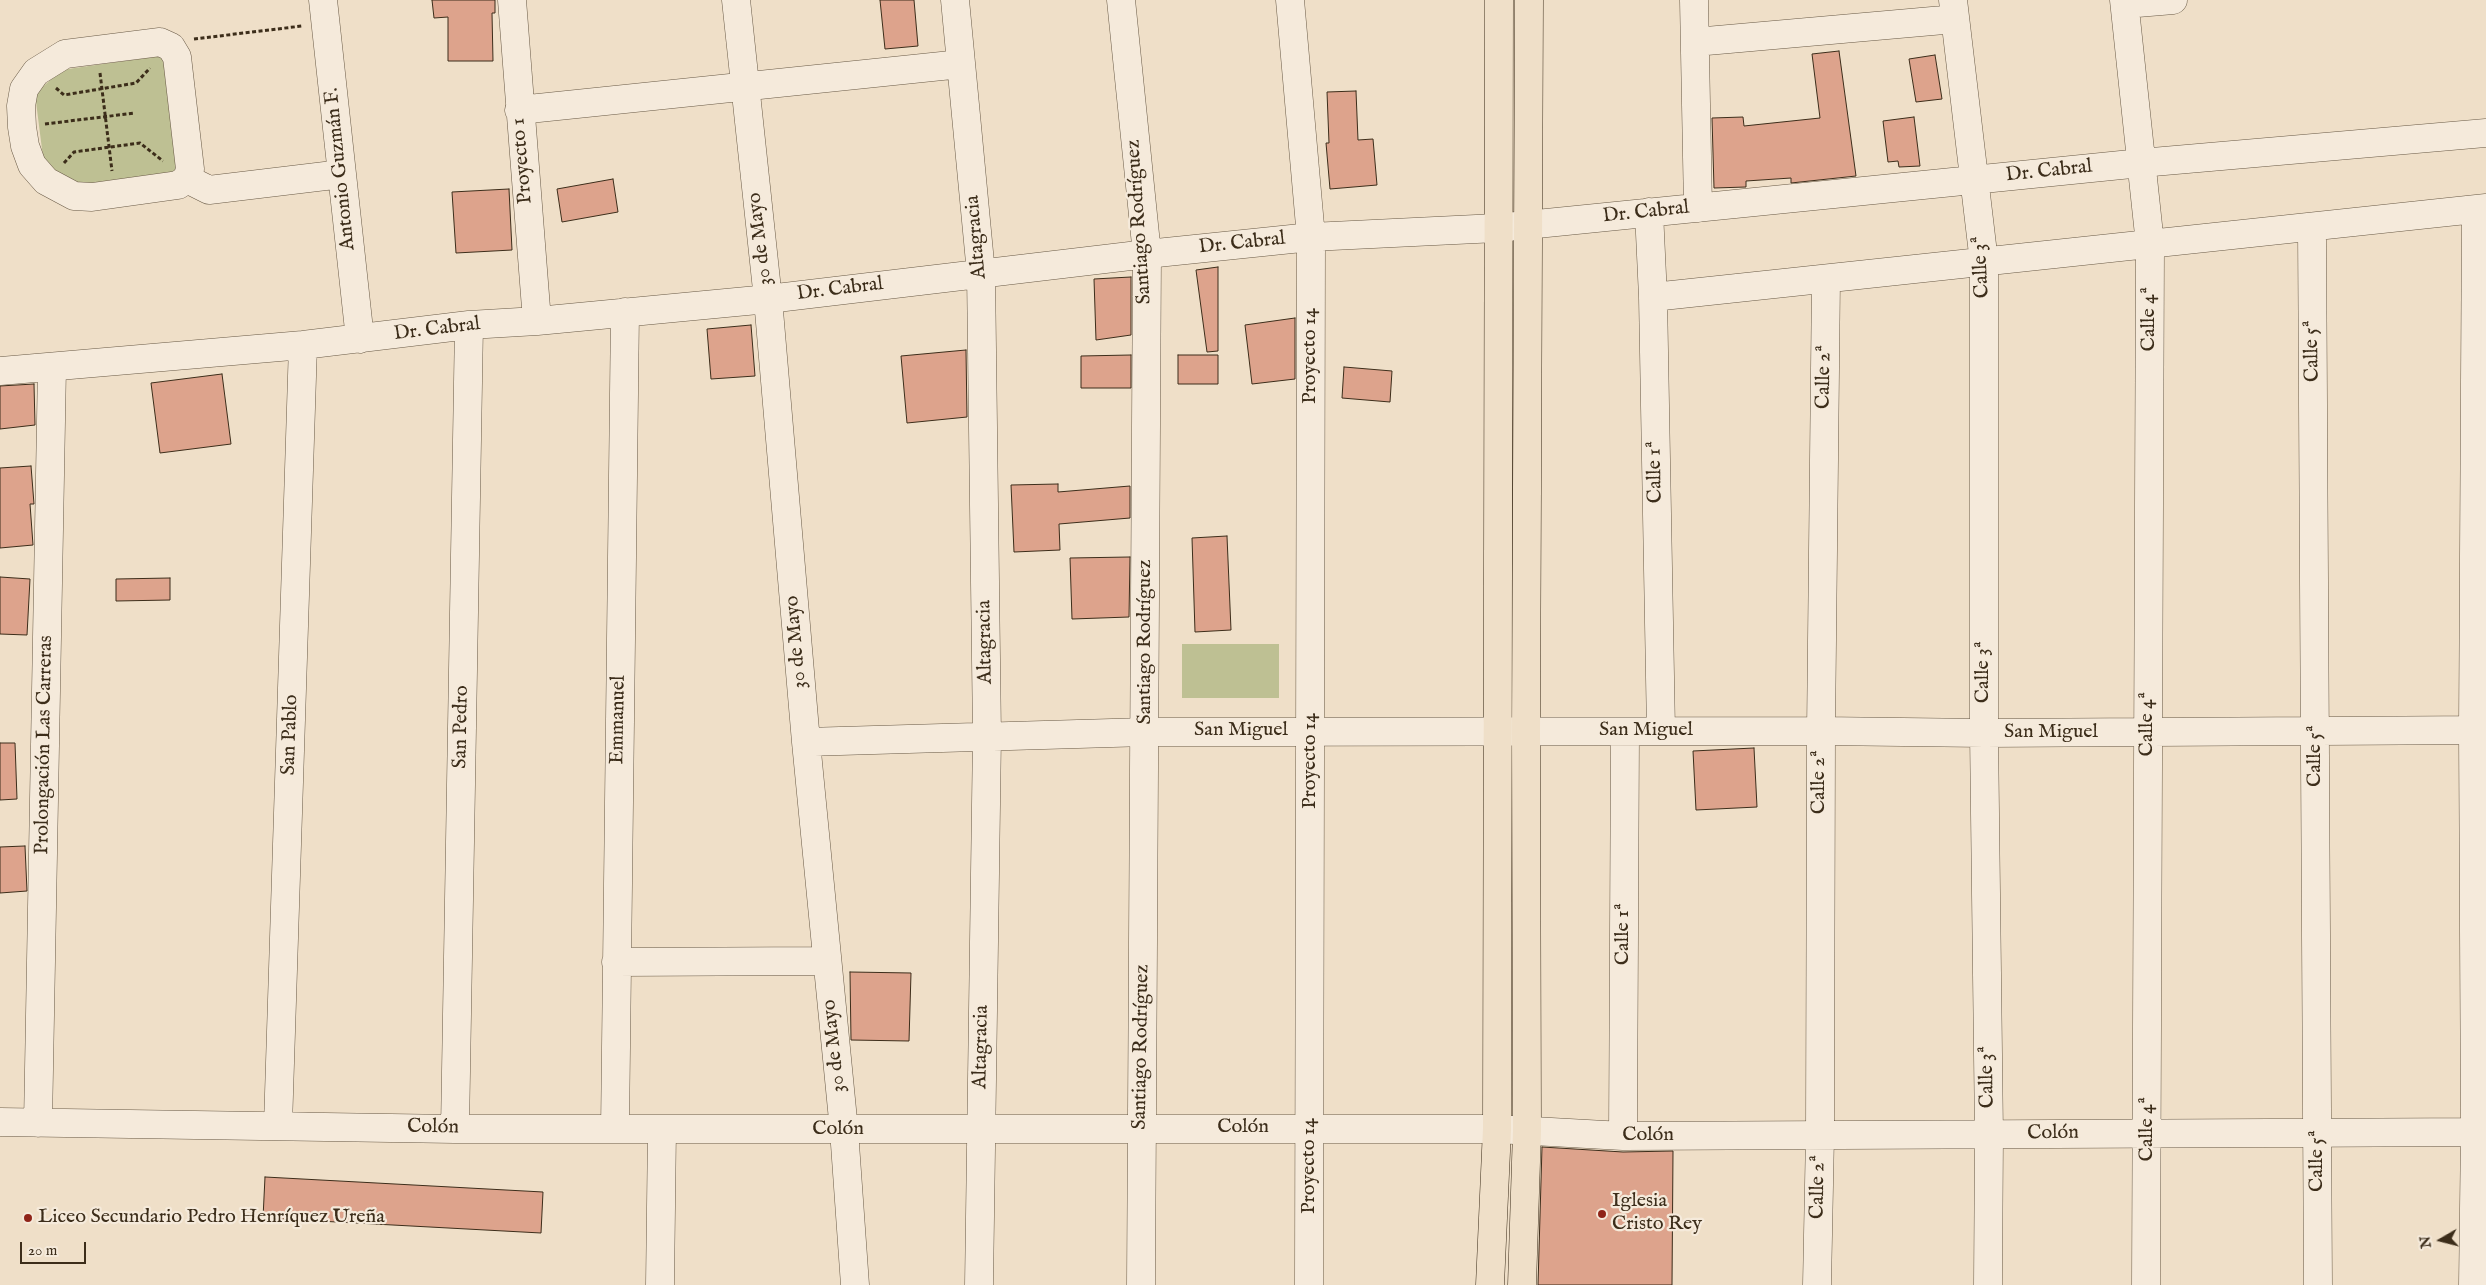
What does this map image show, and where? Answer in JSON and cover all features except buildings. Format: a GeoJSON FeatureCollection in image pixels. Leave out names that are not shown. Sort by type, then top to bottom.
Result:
{"type":"FeatureCollection","features":[{"type":"Feature","properties":{"kind":"main road"},"geometry":{"type":"LineString","coordinates":[[1490,1285],[1497,1129],[1497,228],[1499,0]]}},
{"type":"Feature","properties":{"kind":"main road"},"geometry":{"type":"LineString","coordinates":[[1522,1285],[1527,1131],[1526,732],[1529,0]]}},
{"type":"Feature","properties":{"kind":"street","name":"Proyecto 1"},"geometry":{"type":"LineString","coordinates":[[512,0],[519,110],[537,321]]}},
{"type":"Feature","properties":{"kind":"street","name":"30 de Mayo"},"geometry":{"type":"LineString","coordinates":[[736,0],[768,299],[826,962],[844,1130],[855,1285]]}},
{"type":"Feature","properties":{"kind":"street","name":"Altagracia"},"geometry":{"type":"LineString","coordinates":[[955,0],[981,273],[987,736],[979,1285]]}},
{"type":"Feature","properties":{"kind":"street","name":"Santiago Rodríguez"},"geometry":{"type":"LineString","coordinates":[[1121,0],[1146,254],[1146,732],[1141,1127],[1142,1285]]}},
{"type":"Feature","properties":{"kind":"street","name":"Proyecto 14"},"geometry":{"type":"LineString","coordinates":[[1290,0],[1311,238],[1309,1285]]}},
{"type":"Feature","properties":{"kind":"street"},"geometry":{"type":"LineString","coordinates":[[1694,0],[1698,208]]}},
{"type":"Feature","properties":{"kind":"street"},"geometry":{"type":"LineString","coordinates":[[2125,2],[2173,0]]}},
{"type":"Feature","properties":{"kind":"street","name":"Calle 4ª"},"geometry":{"type":"LineString","coordinates":[[2125,2],[2150,244],[2146,1285]]}},
{"type":"Feature","properties":{"kind":"street"},"geometry":{"type":"LineString","coordinates":[[1695,42],[1954,9]]}},
{"type":"Feature","properties":{"kind":"street","name":"Calle 3ª"},"geometry":{"type":"LineString","coordinates":[[1954,9],[1984,262],[1984,734],[1989,1134],[1988,1285]]}},
{"type":"Feature","properties":{"kind":"street","name":"Antonio Guzmán F."},"geometry":{"type":"LineString","coordinates":[[324,12],[360,339]]}},
{"type":"Feature","properties":{"kind":"street"},"geometry":{"type":"LineString","coordinates":[[160,42],[171,47],[177,57],[190,170],[187,179],[178,185],[92,197],[74,196],[46,181],[32,165],[25,146],[11,128],[20,106],[24,89],[36,72],[65,54],[160,42]]}},
{"type":"Feature","properties":{"kind":"street"},"geometry":{"type":"LineString","coordinates":[[519,110],[744,85],[961,64]]}},
{"type":"Feature","properties":{"kind":"street","name":"Dr. Cabral"},"geometry":{"type":"LineString","coordinates":[[0,371],[303,345],[468,325],[537,321],[768,299],[1146,254],[1311,238],[1497,228],[2141,163],[2486,133]]}},
{"type":"Feature","properties":{"kind":"street"},"geometry":{"type":"LineString","coordinates":[[187,179],[209,190],[342,174]]}},
{"type":"Feature","properties":{"kind":"street"},"geometry":{"type":"LineString","coordinates":[[1653,297],[2481,208],[2480,1132],[2473,1285]]}},
{"type":"Feature","properties":{"kind":"street","name":"Calle 1ª"},"geometry":{"type":"LineString","coordinates":[[1648,212],[1653,297],[1661,731]]}},
{"type":"Feature","properties":{"kind":"street","name":"Calle 5ª"},"geometry":{"type":"LineString","coordinates":[[2312,227],[2318,1285]]}},
{"type":"Feature","properties":{"kind":"street","name":"Calle 2ª"},"geometry":{"type":"LineString","coordinates":[[1817,1285],[1820,1135],[1820,731],[1826,279]]}},
{"type":"Feature","properties":{"kind":"street","name":"Emmanuel"},"geometry":{"type":"LineString","coordinates":[[615,1129],[625,312]]}},
{"type":"Feature","properties":{"kind":"street","name":"San Pedro"},"geometry":{"type":"LineString","coordinates":[[455,1129],[468,325]]}},
{"type":"Feature","properties":{"kind":"street","name":"San Pablo"},"geometry":{"type":"LineString","coordinates":[[278,1125],[303,345]]}},
{"type":"Feature","properties":{"kind":"street","name":"Prolongación Las Carreras"},"geometry":{"type":"LineString","coordinates":[[38,1123],[52,367]]}},
{"type":"Feature","properties":{"kind":"street","name":"San Miguel"},"geometry":{"type":"LineString","coordinates":[[806,742],[1146,732],[1820,731],[1984,734],[2479,730]]}},
{"type":"Feature","properties":{"kind":"street","name":"Calle 1ª"},"geometry":{"type":"LineString","coordinates":[[1623,1136],[1625,732]]}},
{"type":"Feature","properties":{"kind":"street"},"geometry":{"type":"LineString","coordinates":[[616,962],[826,962]]}},
{"type":"Feature","properties":{"kind":"street","name":"Colón"},"geometry":{"type":"LineString","coordinates":[[0,1122],[455,1129],[980,1130],[1141,1127],[1497,1129],[1623,1136],[2480,1132]]}},
{"type":"Feature","properties":{"kind":"street"},"geometry":{"type":"LineString","coordinates":[[660,1285],[662,1129]]}},
{"type":"Feature","properties":{"kind":"path"},"geometry":{"type":"LineString","coordinates":[[36,72],[64,94],[136,83],[171,47],[190,40],[324,12]]}},
{"type":"Feature","properties":{"kind":"path"},"geometry":{"type":"LineString","coordinates":[[102,88],[109,146]]}},
{"type":"Feature","properties":{"kind":"path"},"geometry":{"type":"LineString","coordinates":[[11,128],[134,113]]}},
{"type":"Feature","properties":{"kind":"path"},"geometry":{"type":"LineString","coordinates":[[46,181],[74,152],[109,146],[140,144],[187,179]]}},
{"type":"Feature","properties":{"kind":"green space"},"geometry":{"type":"Polygon","coordinates":[[[166,55],[179,173],[82,186],[44,165],[35,94],[61,70],[166,55]]]}},
{"type":"Feature","properties":{"kind":"green space"},"geometry":{"type":"Polygon","coordinates":[[[1182,644],[1279,644],[1279,698],[1182,698],[1182,644]]]}},
{"type":"Feature","properties":{"kind":"place","name":"Iglesia Cristo Rey"},"geometry":{"type":"Point","coordinates":[1602,1214]}},
{"type":"Feature","properties":{"kind":"place","name":"Liceo Secundario Pedro Henríquez Ureña"},"geometry":{"type":"Point","coordinates":[28,1218]}}]}
